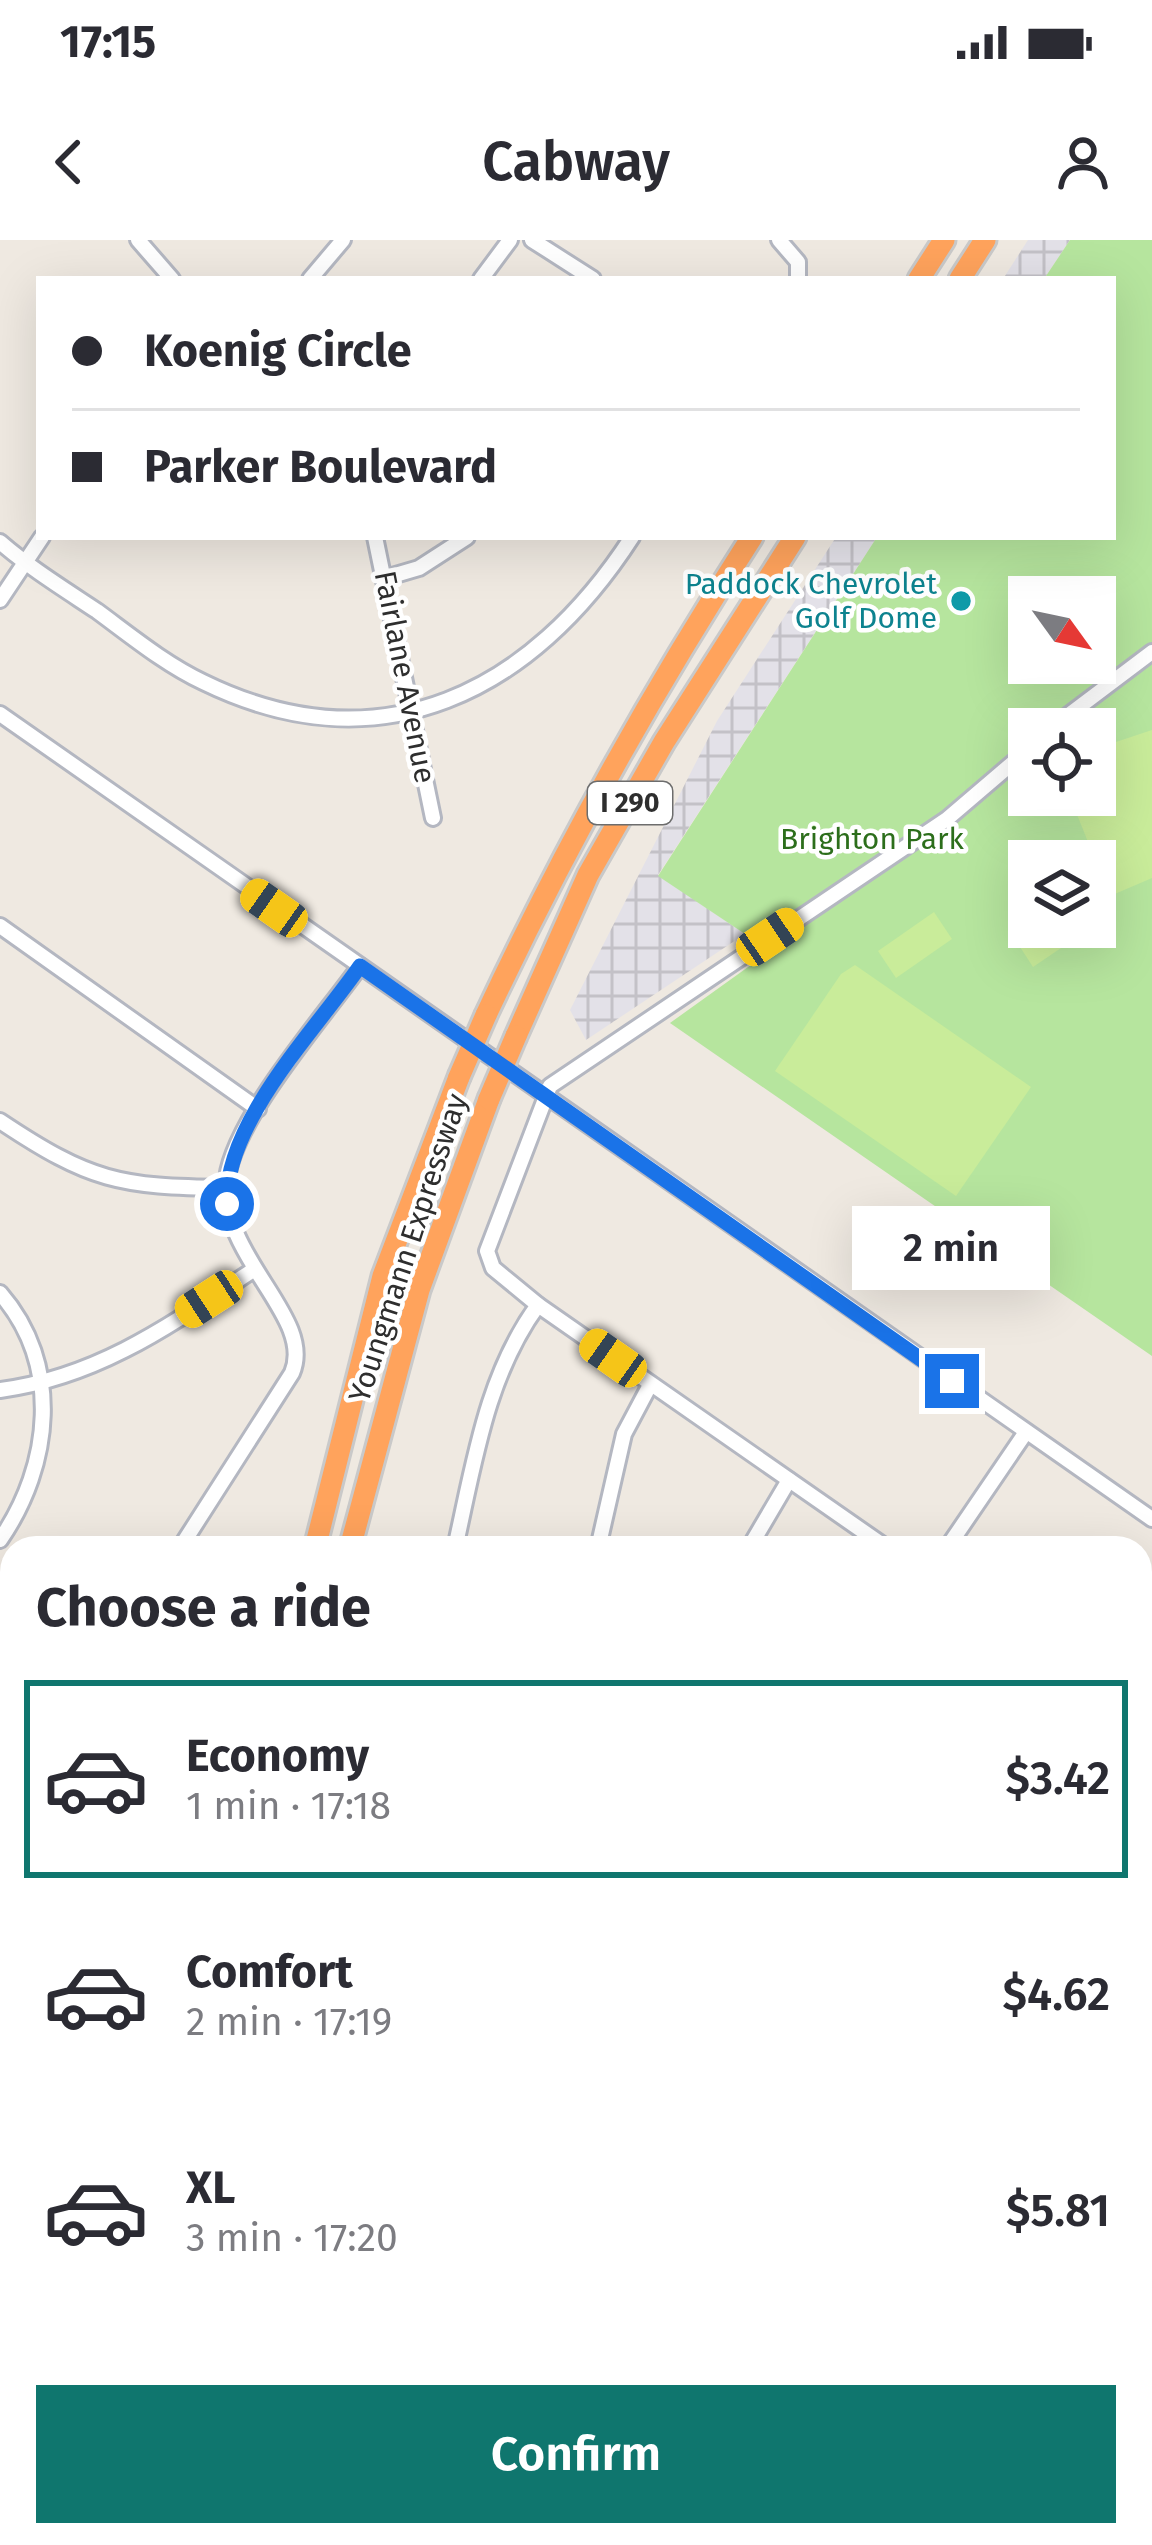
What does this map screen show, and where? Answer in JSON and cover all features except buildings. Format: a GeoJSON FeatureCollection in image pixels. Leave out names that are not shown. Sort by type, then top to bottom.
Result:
{"type":"FeatureCollection","features":[{"type":"Feature","properties":{"kind":"highway"},"geometry":{"type":"LineString","coordinates":[[921,276],[944,240]]}},
{"type":"Feature","properties":{"kind":"highway"},"geometry":{"type":"LineString","coordinates":[[962,276],[986,240]]}},
{"type":"Feature","properties":{"kind":"highway","name":"Youngmann Expressway"},"geometry":{"type":"LineString","coordinates":[[318,1536],[382,1276],[459,1077],[558,863],[624,740],[750,540]]}},
{"type":"Feature","properties":{"kind":"highway","name":"Youngmann Expressway"},"geometry":{"type":"LineString","coordinates":[[353,1536],[419,1290],[515,1036],[589,875],[664,742],[793,540]]}},
{"type":"Feature","properties":{"kind":"street"},"geometry":{"type":"LineString","coordinates":[[313,276],[344,240]]}},
{"type":"Feature","properties":{"kind":"street"},"geometry":{"type":"LineString","coordinates":[[483,276],[510,240]]}},
{"type":"Feature","properties":{"kind":"street"},"geometry":{"type":"LineString","coordinates":[[532,240],[587,276]]}},
{"type":"Feature","properties":{"kind":"street"},"geometry":{"type":"LineString","coordinates":[[779,240],[794,253],[798,276]]}},
{"type":"Feature","properties":{"kind":"street"},"geometry":{"type":"LineString","coordinates":[[142,242],[170,276]]}},
{"type":"Feature","properties":{"kind":"street"},"geometry":{"type":"LineString","coordinates":[[0,600],[40,540]]}},
{"type":"Feature","properties":{"kind":"street","name":"Fairlane Avenue"},"geometry":{"type":"LineString","coordinates":[[376,540],[434,818]]}},
{"type":"Feature","properties":{"kind":"street"},"geometry":{"type":"LineString","coordinates":[[385,578],[440,557],[463,540]]}},
{"type":"Feature","properties":{"kind":"street"},"geometry":{"type":"LineString","coordinates":[[0,542],[184,673],[229,694],[314,716],[411,710],[491,681],[544,645],[582,608],[630,540]]}},
{"type":"Feature","properties":{"kind":"street"},"geometry":{"type":"LineString","coordinates":[[1078,708],[1152,652]]}},
{"type":"Feature","properties":{"kind":"street"},"geometry":{"type":"LineString","coordinates":[[0,714],[1152,1519]]}},
{"type":"Feature","properties":{"kind":"street"},"geometry":{"type":"LineString","coordinates":[[870,1536],[538,1305],[493,1268],[487,1251],[550,1085],[947,819],[1008,767]]}},
{"type":"Feature","properties":{"kind":"street"},"geometry":{"type":"LineString","coordinates":[[0,926],[258,1109]]}},
{"type":"Feature","properties":{"kind":"street"},"geometry":{"type":"LineString","coordinates":[[188,1536],[292,1372],[298,1351],[293,1330],[235,1236],[226,1188],[236,1144],[360,966]]}},
{"type":"Feature","properties":{"kind":"street"},"geometry":{"type":"LineString","coordinates":[[0,1121],[68,1166],[104,1180],[226,1188]]}},
{"type":"Feature","properties":{"kind":"street"},"geometry":{"type":"LineString","coordinates":[[0,1390],[42,1382],[127,1352],[253,1270]]}},
{"type":"Feature","properties":{"kind":"street"},"geometry":{"type":"LineString","coordinates":[[0,1293],[26,1328],[42,1382],[42,1427],[33,1472],[2,1536]]}},
{"type":"Feature","properties":{"kind":"street"},"geometry":{"type":"LineString","coordinates":[[458,1536],[490,1400],[514,1342],[538,1305]]}},
{"type":"Feature","properties":{"kind":"street"},"geometry":{"type":"LineString","coordinates":[[601,1536],[624,1434],[650,1384]]}},
{"type":"Feature","properties":{"kind":"street"},"geometry":{"type":"LineString","coordinates":[[955,1536],[1026,1432]]}},
{"type":"Feature","properties":{"kind":"street"},"geometry":{"type":"LineString","coordinates":[[756,1536],[788,1480]]}},
{"type":"Feature","properties":{"kind":"shaded area"},"geometry":{"type":"Polygon","coordinates":[[[1028,240],[1070,240],[1046,276],[1005,276],[1028,240]]]}},
{"type":"Feature","properties":{"kind":"shaded area"},"geometry":{"type":"Polygon","coordinates":[[[834,540],[875,540],[658,875],[745,934],[586,1040],[570,1010],[717,721],[834,540]]]}},
{"type":"Feature","properties":{"kind":"green space","name":"Brighton Park"},"geometry":{"type":"Polygon","coordinates":[[[1070,240],[1152,240],[1152,1356],[670,1023],[762,957],[745,934],[658,876],[875,540],[1116,540],[1116,276],[1046,276],[1070,240]]]}},
{"type":"Feature","properties":{"kind":"green space"},"geometry":{"type":"Polygon","coordinates":[[[1152,730],[1152,878],[1116,893],[1116,840],[1087,840],[1078,816],[1116,816],[1116,742],[1152,730]]]}},
{"type":"Feature","properties":{"kind":"green space"},"geometry":{"type":"Polygon","coordinates":[[[934,912],[952,939],[896,978],[878,951],[934,912]]]}},
{"type":"Feature","properties":{"kind":"green space"},"geometry":{"type":"Polygon","coordinates":[[[1021,948],[1061,948],[1033,967],[1021,948]]]}},
{"type":"Feature","properties":{"kind":"green space"},"geometry":{"type":"Polygon","coordinates":[[[855,965],[1031,1087],[956,1196],[775,1071],[841,974],[855,965]]]}},
{"type":"Feature","properties":{"kind":"place","name":"Paddock Chevrolet Golf Dome"},"geometry":{"type":"Point","coordinates":[961,601]}},
{"type":"Feature","properties":{"kind":"route"},"geometry":{"type":"LineString","coordinates":[[227,1204],[236,1144],[360,966],[952,1381]]}}]}
